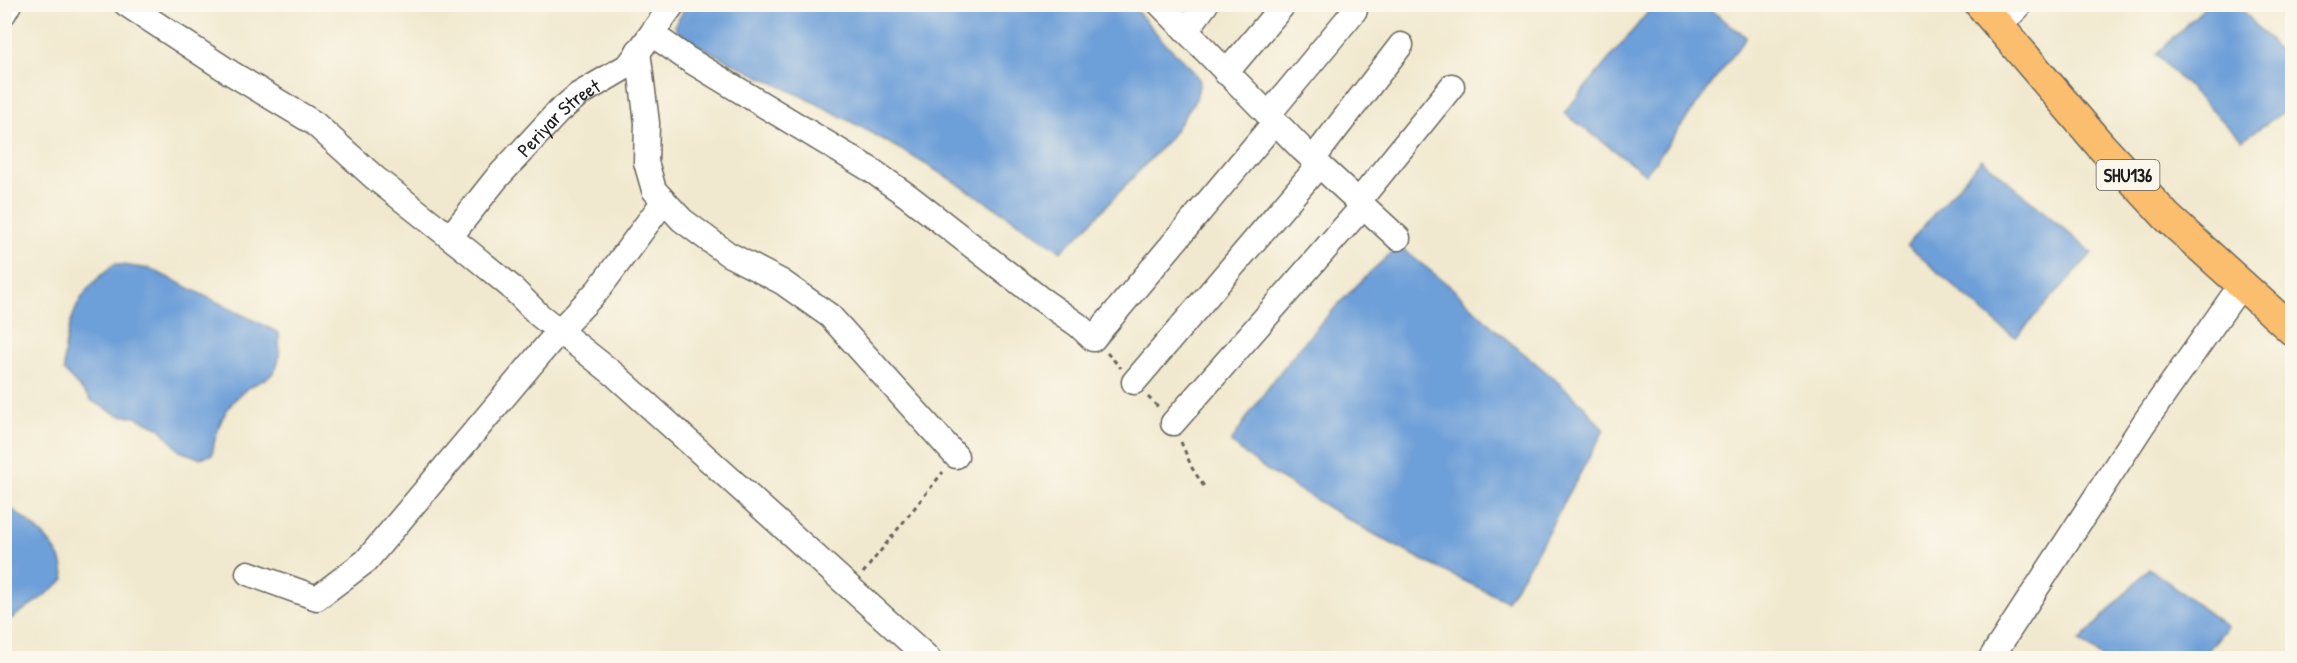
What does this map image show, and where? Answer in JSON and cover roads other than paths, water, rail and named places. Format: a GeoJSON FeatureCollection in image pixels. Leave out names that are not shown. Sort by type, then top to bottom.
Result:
{"type":"FeatureCollection","features":[{"type":"Feature","properties":{"kind":"main road","name":"SHU136"},"geometry":{"type":"LineString","coordinates":[[1989,16],[2101,146],[2167,217],[2292,330]]}},
{"type":"Feature","properties":{"kind":"street"},"geometry":{"type":"LineString","coordinates":[[4,13],[9,4]]}},
{"type":"Feature","properties":{"kind":"street"},"geometry":{"type":"LineString","coordinates":[[126,4],[231,73],[314,123],[375,178],[450,237],[615,375],[928,658]]}},
{"type":"Feature","properties":{"kind":"street","name":"Periyar Street"},"geometry":{"type":"LineString","coordinates":[[450,237],[496,179],[557,114],[578,95],[629,65],[673,4]]}},
{"type":"Feature","properties":{"kind":"street"},"geometry":{"type":"LineString","coordinates":[[1160,4],[1272,119],[1398,238]]}},
{"type":"Feature","properties":{"kind":"street"},"geometry":{"type":"LineString","coordinates":[[1185,31],[1206,4]]}},
{"type":"Feature","properties":{"kind":"street"},"geometry":{"type":"LineString","coordinates":[[1226,73],[1284,4]]}},
{"type":"Feature","properties":{"kind":"street"},"geometry":{"type":"LineString","coordinates":[[1989,16],[2021,4]]}},
{"type":"Feature","properties":{"kind":"street"},"geometry":{"type":"LineString","coordinates":[[956,456],[830,316],[782,282],[728,254],[682,220],[654,189],[646,162],[645,43],[686,58],[871,170],[1078,325],[1093,339],[1272,119],[1355,10]]}},
{"type":"Feature","properties":{"kind":"street"},"geometry":{"type":"LineString","coordinates":[[1134,382],[1316,162],[1401,45]]}},
{"type":"Feature","properties":{"kind":"street"},"geometry":{"type":"LineString","coordinates":[[1173,423],[1360,204],[1452,86]]}},
{"type":"Feature","properties":{"kind":"street"},"geometry":{"type":"LineString","coordinates":[[248,573],[317,598],[366,561],[560,330],[598,290],[664,201]]}},
{"type":"Feature","properties":{"kind":"street"},"geometry":{"type":"LineString","coordinates":[[1991,658],[2144,423],[2241,285]]}},
{"type":"Feature","properties":{"kind":"water"},"geometry":{"type":"Polygon","coordinates":[[[687,5],[1132,5],[1163,41],[1190,67],[1200,81],[1196,99],[1169,139],[1081,233],[1061,251],[917,159],[827,109],[732,63],[677,32],[675,25],[687,5]]]}},
{"type":"Feature","properties":{"kind":"water"},"geometry":{"type":"Polygon","coordinates":[[[1654,5],[1704,5],[1746,37],[1646,174],[1564,113],[1654,5]]]}},
{"type":"Feature","properties":{"kind":"water"},"geometry":{"type":"Polygon","coordinates":[[[2207,5],[2238,5],[2292,66],[2292,106],[2242,140],[2156,55],[2207,5]]]}},
{"type":"Feature","properties":{"kind":"water"},"geometry":{"type":"Polygon","coordinates":[[[1982,159],[2092,253],[2016,337],[2003,329],[1907,245],[1982,159]]]}},
{"type":"Feature","properties":{"kind":"water"},"geometry":{"type":"Polygon","coordinates":[[[1399,246],[1451,287],[1498,332],[1550,375],[1584,406],[1604,430],[1507,601],[1383,539],[1270,472],[1231,442],[1287,363],[1308,338],[1352,290],[1399,246]]]}},
{"type":"Feature","properties":{"kind":"water"},"geometry":{"type":"Polygon","coordinates":[[[114,264],[151,269],[279,333],[280,350],[275,370],[269,377],[247,389],[231,404],[220,423],[212,455],[199,458],[180,451],[160,428],[136,417],[118,415],[92,401],[64,371],[66,340],[76,308],[90,287],[114,264]]]}},
{"type":"Feature","properties":{"kind":"water"},"geometry":{"type":"Polygon","coordinates":[[[5,504],[42,534],[54,548],[60,558],[65,579],[5,623],[5,504]]]}},
{"type":"Feature","properties":{"kind":"water"},"geometry":{"type":"Polygon","coordinates":[[[2149,568],[2227,627],[2202,658],[2103,658],[2080,641],[2149,568]]]}}]}
